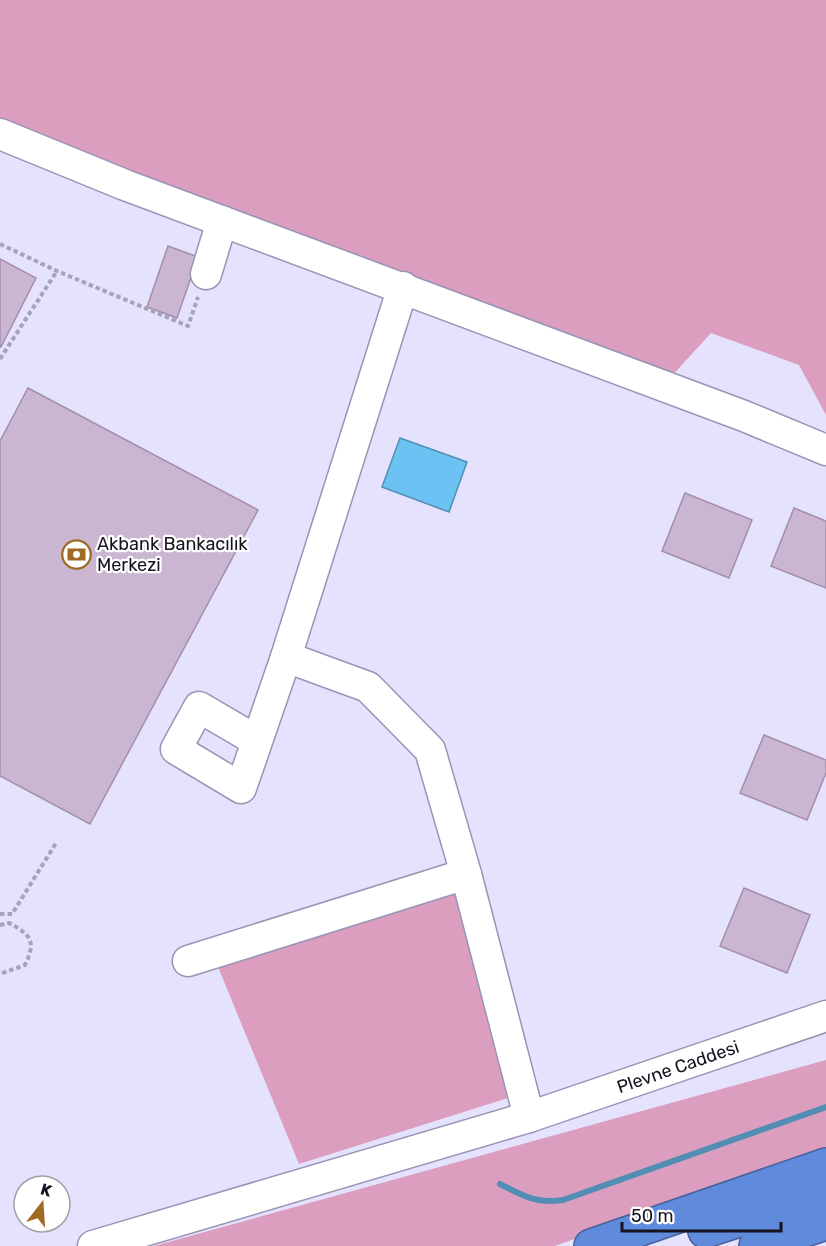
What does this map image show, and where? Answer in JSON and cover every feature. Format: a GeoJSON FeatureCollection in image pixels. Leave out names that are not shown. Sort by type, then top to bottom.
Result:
{"type":"FeatureCollection","features":[{"type":"Feature","properties":{"kind":"highway"},"geometry":{"type":"LineString","coordinates":[[591,1246],[826,1165]]}},
{"type":"Feature","properties":{"kind":"highway"},"geometry":{"type":"LineString","coordinates":[[660,1246],[826,1192]]}},
{"type":"Feature","properties":{"kind":"highway"},"geometry":{"type":"LineString","coordinates":[[756,1246],[826,1223]]}},
{"type":"Feature","properties":{"kind":"street"},"geometry":{"type":"LineString","coordinates":[[0,134],[125,185],[403,287],[744,416],[826,450]]}},
{"type":"Feature","properties":{"kind":"street"},"geometry":{"type":"LineString","coordinates":[[206,274],[222,221]]}},
{"type":"Feature","properties":{"kind":"street"},"geometry":{"type":"LineString","coordinates":[[257,741],[286,657],[403,287]]}},
{"type":"Feature","properties":{"kind":"street"},"geometry":{"type":"LineString","coordinates":[[286,657],[368,687],[430,750],[466,874],[529,1117]]}},
{"type":"Feature","properties":{"kind":"street"},"geometry":{"type":"LineString","coordinates":[[188,961],[466,874]]}},
{"type":"Feature","properties":{"kind":"street","name":"Plevne Caddesi"},"geometry":{"type":"LineString","coordinates":[[93,1246],[529,1117],[826,1016]]}},
{"type":"Feature","properties":{"kind":"path"},"geometry":{"type":"LineString","coordinates":[[0,244],[57,271],[188,326],[206,274]]}},
{"type":"Feature","properties":{"kind":"path"},"geometry":{"type":"LineString","coordinates":[[0,359],[57,271]]}},
{"type":"Feature","properties":{"kind":"path"},"geometry":{"type":"LineString","coordinates":[[0,914],[12,914],[56,843]]}},
{"type":"Feature","properties":{"kind":"path"},"geometry":{"type":"LineString","coordinates":[[0,926],[9,923],[23,930],[30,941],[32,951],[25,965],[0,974]]}},
{"type":"Feature","properties":{"kind":"shaded area"},"geometry":{"type":"Polygon","coordinates":[[[0,0],[826,0],[826,415],[799,365],[711,333],[670,378],[59,147],[0,119],[0,0]]]}},
{"type":"Feature","properties":{"kind":"shaded area"},"geometry":{"type":"Polygon","coordinates":[[[456,890],[508,1098],[299,1164],[218,967],[456,890]]]}},
{"type":"Feature","properties":{"kind":"shaded area"},"geometry":{"type":"Polygon","coordinates":[[[826,1060],[826,1147],[555,1246],[154,1246],[826,1060]]]}},
{"type":"Feature","properties":{"kind":"water"},"geometry":{"type":"Polygon","coordinates":[[[400,438],[467,462],[449,512],[382,487],[400,438]]]}},
{"type":"Feature","properties":{"kind":"building"},"geometry":{"type":"Polygon","coordinates":[[[168,246],[198,257],[177,318],[147,307],[168,246]]]}},
{"type":"Feature","properties":{"kind":"building"},"geometry":{"type":"Polygon","coordinates":[[[0,259],[36,278],[1,347],[0,346],[0,259]]]}},
{"type":"Feature","properties":{"kind":"building"},"geometry":{"type":"Polygon","coordinates":[[[28,388],[258,510],[90,824],[0,776],[0,441],[28,388]]]}},
{"type":"Feature","properties":{"kind":"building"},"geometry":{"type":"Polygon","coordinates":[[[685,493],[752,520],[729,578],[662,551],[685,493]]]}},
{"type":"Feature","properties":{"kind":"building"},"geometry":{"type":"Polygon","coordinates":[[[794,508],[826,521],[826,588],[771,566],[794,508]]]}},
{"type":"Feature","properties":{"kind":"building"},"geometry":{"type":"Polygon","coordinates":[[[764,735],[826,760],[826,773],[807,820],[740,793],[764,735]]]}},
{"type":"Feature","properties":{"kind":"building"},"geometry":{"type":"Polygon","coordinates":[[[744,888],[810,915],[787,973],[720,946],[744,888]]]}},
{"type":"Feature","properties":{"kind":"waterway"},"geometry":{"type":"LineString","coordinates":[[500,1184],[538,1200],[563,1200],[826,1107]]}},
{"type":"Feature","properties":{"kind":"place","name":"Akbank Bankacılık Merkezi"},"geometry":{"type":"Point","coordinates":[76,554]}}]}
